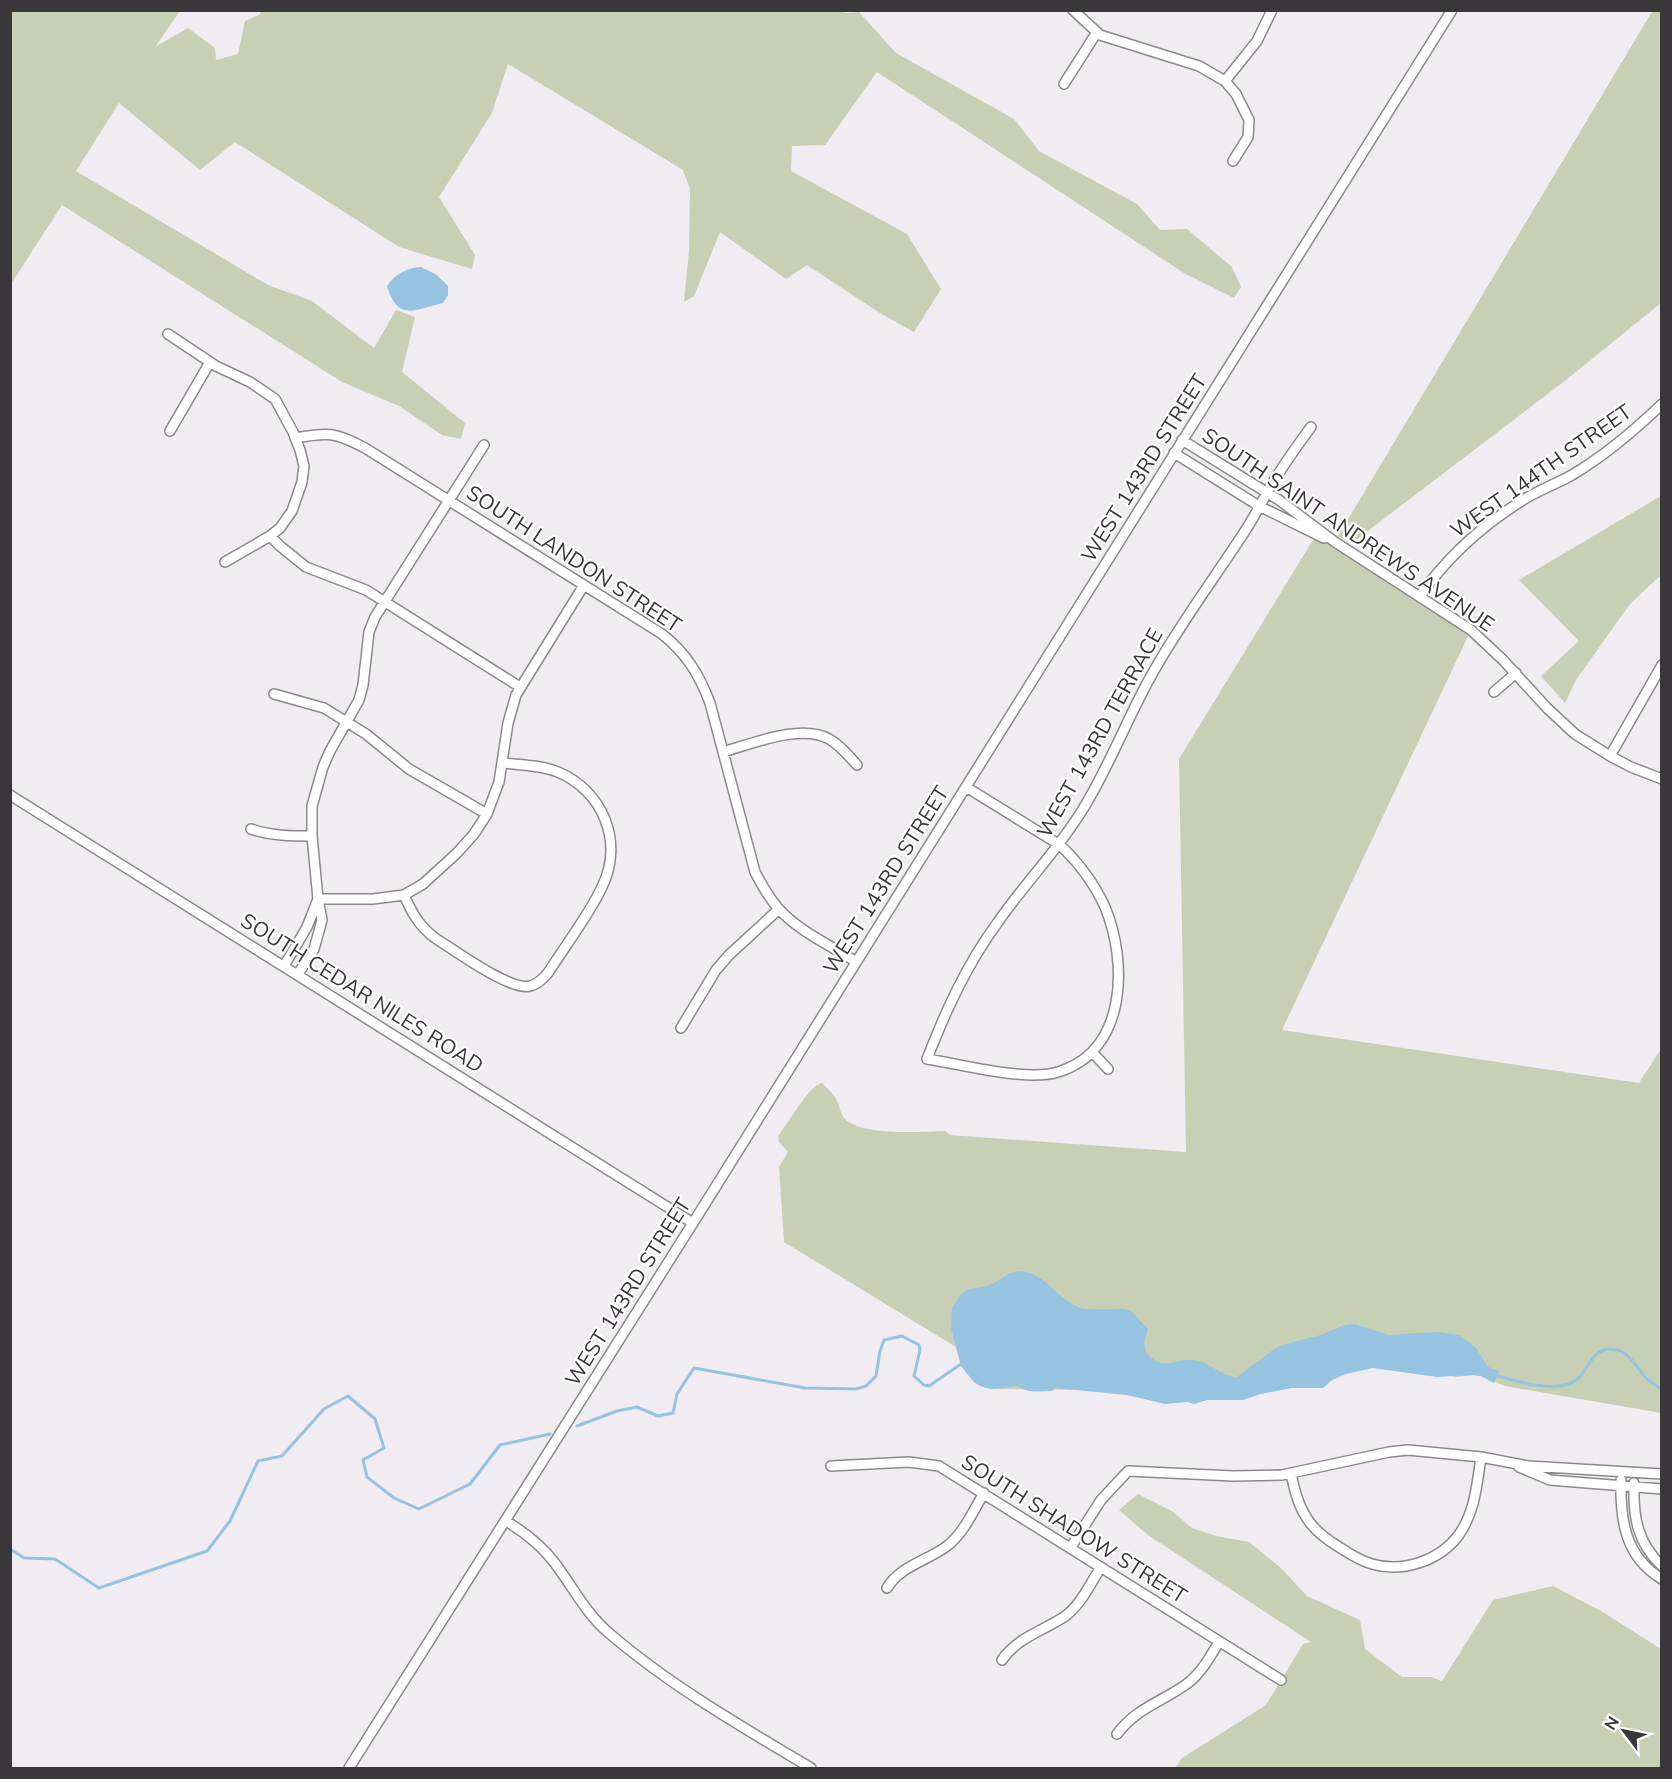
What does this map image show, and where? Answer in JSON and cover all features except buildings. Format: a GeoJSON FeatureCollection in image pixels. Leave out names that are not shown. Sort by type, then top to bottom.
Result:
{"type":"FeatureCollection","features":[{"type":"Feature","properties":{"kind":"street"},"geometry":{"type":"LineString","coordinates":[[1073,10],[1097,32],[1199,66],[1225,81],[1236,94],[1249,120],[1248,137],[1233,161]]}},
{"type":"Feature","properties":{"kind":"street"},"geometry":{"type":"LineString","coordinates":[[1225,81],[1257,40],[1272,10]]}},
{"type":"Feature","properties":{"kind":"street","name":"WEST 143RD STREET"},"geometry":{"type":"LineString","coordinates":[[350,1768],[1452,10]]}},
{"type":"Feature","properties":{"kind":"street"},"geometry":{"type":"LineString","coordinates":[[1064,84],[1097,32]]}},
{"type":"Feature","properties":{"kind":"street"},"geometry":{"type":"LineString","coordinates":[[168,334],[210,362],[250,382],[275,399],[296,438],[304,466],[302,482],[292,511],[280,528],[225,562]]}},
{"type":"Feature","properties":{"kind":"street"},"geometry":{"type":"LineString","coordinates":[[170,431],[210,362]]}},
{"type":"Feature","properties":{"kind":"street","name":"WEST 144TH STREET"},"geometry":{"type":"LineString","coordinates":[[1420,596],[1457,551],[1493,521],[1523,500],[1573,474],[1594,460],[1646,420],[1662,404]]}},
{"type":"Feature","properties":{"kind":"street","name":"WEST 143RD TERRACE"},"geometry":{"type":"LineString","coordinates":[[1092,1052],[1068,1069],[1056,1073],[1034,1075],[927,1059],[952,998],[978,951],[1009,907],[1059,844],[1094,789],[1152,673],[1289,457],[1311,427]]}},
{"type":"Feature","properties":{"kind":"street","name":"SOUTH LANDON STREET"},"geometry":{"type":"LineString","coordinates":[[296,438],[321,433],[343,436],[407,473],[662,634],[678,647],[702,682],[710,703],[755,872],[766,892],[779,909],[799,926],[855,961]]}},
{"type":"Feature","properties":{"kind":"street","name":"SOUTH SAINT ANDREWS AVENUE"},"geometry":{"type":"LineString","coordinates":[[1182,441],[1267,492],[1335,542],[1470,630],[1516,673],[1561,723],[1610,756],[1662,779]]}},
{"type":"Feature","properties":{"kind":"street"},"geometry":{"type":"LineString","coordinates":[[298,974],[314,949],[322,920],[312,836],[312,806],[330,751],[359,700],[369,632],[385,602],[484,446]]}},
{"type":"Feature","properties":{"kind":"street"},"geometry":{"type":"LineString","coordinates":[[1174,453],[1259,506],[1335,542]]}},
{"type":"Feature","properties":{"kind":"street"},"geometry":{"type":"LineString","coordinates":[[270,536],[297,562],[366,590],[520,687]]}},
{"type":"Feature","properties":{"kind":"street"},"geometry":{"type":"LineString","coordinates":[[318,898],[373,899],[404,895],[423,885],[474,834],[494,798],[503,763],[511,708],[520,687],[584,585]]}},
{"type":"Feature","properties":{"kind":"street"},"geometry":{"type":"LineString","coordinates":[[1610,756],[1662,665]]}},
{"type":"Feature","properties":{"kind":"street"},"geometry":{"type":"LineString","coordinates":[[1494,692],[1516,673]]}},
{"type":"Feature","properties":{"kind":"street"},"geometry":{"type":"LineString","coordinates":[[274,694],[324,708],[366,734],[410,769],[487,814]]}},
{"type":"Feature","properties":{"kind":"street"},"geometry":{"type":"LineString","coordinates":[[723,752],[785,735],[812,733],[828,737],[842,748],[856,765]]}},
{"type":"Feature","properties":{"kind":"street"},"geometry":{"type":"LineString","coordinates":[[404,895],[413,917],[424,930],[507,983],[528,987],[540,982],[548,973],[602,887],[610,858],[609,830],[592,796],[570,778],[544,768],[503,763]]}},
{"type":"Feature","properties":{"kind":"street"},"geometry":{"type":"LineString","coordinates":[[966,787],[1059,844],[1078,863],[1093,884],[1105,909],[1115,947],[1118,986],[1115,1013],[1106,1034],[1092,1052],[1108,1069]]}},
{"type":"Feature","properties":{"kind":"street","name":"SOUTH CEDAR NILES ROAD"},"geometry":{"type":"LineString","coordinates":[[10,795],[693,1223]]}},
{"type":"Feature","properties":{"kind":"street"},"geometry":{"type":"LineString","coordinates":[[251,829],[281,836],[312,836]]}},
{"type":"Feature","properties":{"kind":"street"},"geometry":{"type":"LineString","coordinates":[[284,966],[307,927],[318,898]]}},
{"type":"Feature","properties":{"kind":"street"},"geometry":{"type":"LineString","coordinates":[[681,1028],[716,970],[779,909]]}},
{"type":"Feature","properties":{"kind":"street"},"geometry":{"type":"LineString","coordinates":[[1071,1547],[1101,1500],[1128,1471],[1241,1476],[1291,1474],[1399,1450],[1415,1450],[1481,1457],[1514,1464],[1662,1474]]}},
{"type":"Feature","properties":{"kind":"street"},"geometry":{"type":"LineString","coordinates":[[1291,1474],[1302,1510],[1324,1537],[1365,1562],[1387,1567],[1404,1567],[1438,1554],[1458,1536],[1474,1503],[1481,1457]]}},
{"type":"Feature","properties":{"kind":"street","name":"SOUTH SHADOW STREET"},"geometry":{"type":"LineString","coordinates":[[831,1466],[909,1462],[929,1463],[950,1471],[1281,1680]]}},
{"type":"Feature","properties":{"kind":"street"},"geometry":{"type":"LineString","coordinates":[[1514,1464],[1550,1480],[1662,1489]]}},
{"type":"Feature","properties":{"kind":"street"},"geometry":{"type":"LineString","coordinates":[[1621,1472],[1621,1514],[1628,1540],[1643,1564],[1662,1579]]}},
{"type":"Feature","properties":{"kind":"street"},"geometry":{"type":"LineString","coordinates":[[1634,1473],[1634,1513],[1639,1533],[1650,1554],[1662,1566]]}},
{"type":"Feature","properties":{"kind":"street"},"geometry":{"type":"LineString","coordinates":[[886,1588],[898,1574],[941,1550],[955,1539],[984,1493]]}},
{"type":"Feature","properties":{"kind":"street"},"geometry":{"type":"LineString","coordinates":[[506,1521],[543,1550],[585,1609],[611,1635],[704,1702],[811,1768]]}},
{"type":"Feature","properties":{"kind":"street"},"geometry":{"type":"LineString","coordinates":[[1002,1660],[1017,1643],[1069,1613],[1101,1567]]}},
{"type":"Feature","properties":{"kind":"street"},"geometry":{"type":"LineString","coordinates":[[1117,1734],[1136,1713],[1192,1679],[1206,1664],[1219,1642]]}},
{"type":"Feature","properties":{"kind":"green space"},"geometry":{"type":"Polygon","coordinates":[[[1653,10],[1662,11],[1661,303],[1566,380],[1352,543],[1338,536],[1653,10]]]}},
{"type":"Feature","properties":{"kind":"green space"},"geometry":{"type":"Polygon","coordinates":[[[11,11],[180,11],[155,47],[188,28],[215,48],[216,60],[238,54],[245,21],[261,14],[260,11],[859,12],[896,53],[1014,119],[1039,151],[1137,204],[1160,230],[1187,229],[1232,267],[1241,287],[1234,298],[1184,273],[877,72],[825,145],[792,146],[791,171],[907,234],[941,289],[914,332],[880,313],[807,265],[786,279],[720,232],[694,296],[684,302],[689,251],[690,189],[683,170],[508,64],[492,113],[439,197],[475,255],[472,269],[399,247],[235,142],[200,170],[119,103],[76,171],[268,285],[312,301],[374,348],[396,310],[415,317],[402,372],[465,423],[461,439],[442,435],[399,406],[342,382],[62,205],[11,284],[11,11]]]}},
{"type":"Feature","properties":{"kind":"green space"},"geometry":{"type":"Polygon","coordinates":[[[1661,496],[1661,575],[1630,604],[1576,680],[1565,703],[1541,676],[1579,641],[1519,580],[1661,496]]]}},
{"type":"Feature","properties":{"kind":"green space"},"geometry":{"type":"Polygon","coordinates":[[[1316,535],[1471,630],[1282,1030],[1639,1083],[1661,1049],[1661,1413],[1505,1386],[1481,1376],[1456,1377],[1375,1362],[1318,1386],[1097,1390],[991,1389],[971,1379],[961,1363],[956,1347],[784,1242],[779,1167],[788,1152],[779,1142],[778,1136],[805,1097],[822,1083],[836,1098],[844,1118],[851,1124],[863,1128],[891,1132],[945,1131],[950,1135],[1186,1152],[1179,759],[1316,535]]]}},
{"type":"Feature","properties":{"kind":"green space"},"geometry":{"type":"Polygon","coordinates":[[[1138,1494],[1172,1511],[1192,1528],[1216,1536],[1249,1542],[1281,1568],[1307,1596],[1360,1620],[1365,1649],[1402,1677],[1431,1677],[1442,1681],[1493,1600],[1553,1586],[1601,1611],[1661,1649],[1661,1768],[1175,1768],[1182,1758],[1266,1705],[1303,1644],[1311,1642],[1148,1535],[1119,1510],[1138,1494]]]}},
{"type":"Feature","properties":{"kind":"water"},"geometry":{"type":"Polygon","coordinates":[[[421,267],[437,275],[448,286],[448,295],[443,303],[415,310],[402,309],[396,305],[387,286],[402,272],[421,267]]]}},
{"type":"Feature","properties":{"kind":"water"},"geometry":{"type":"Polygon","coordinates":[[[1018,1271],[1035,1275],[1078,1307],[1131,1311],[1148,1329],[1144,1343],[1146,1352],[1158,1362],[1200,1361],[1237,1377],[1282,1345],[1321,1335],[1344,1325],[1355,1324],[1389,1335],[1435,1332],[1459,1335],[1476,1348],[1488,1367],[1499,1371],[1494,1383],[1481,1376],[1473,1375],[1437,1377],[1373,1368],[1342,1375],[1323,1388],[1291,1388],[1243,1400],[1207,1400],[1194,1404],[1187,1402],[1165,1404],[1127,1395],[1055,1388],[1052,1391],[1034,1392],[1018,1386],[991,1389],[980,1386],[961,1366],[951,1328],[952,1308],[961,1294],[969,1289],[984,1287],[1018,1271]]]}},
{"type":"Feature","properties":{"kind":"waterway"},"geometry":{"type":"LineString","coordinates":[[577,1426],[617,1411],[637,1407],[658,1416],[673,1413],[677,1394],[694,1368],[805,1388],[856,1389],[866,1386],[876,1376],[884,1340],[902,1336],[919,1345],[914,1376],[924,1385],[929,1386],[961,1364]]}},
{"type":"Feature","properties":{"kind":"waterway"},"geometry":{"type":"LineString","coordinates":[[1498,1376],[1537,1385],[1567,1384],[1580,1377],[1599,1352],[1612,1349],[1627,1355],[1647,1379],[1662,1388]]}},
{"type":"Feature","properties":{"kind":"waterway"},"geometry":{"type":"LineString","coordinates":[[10,1549],[24,1558],[55,1559],[99,1588],[207,1551],[230,1521],[258,1461],[282,1456],[324,1409],[348,1396],[375,1419],[384,1448],[363,1460],[367,1477],[394,1498],[419,1509],[470,1484],[500,1445],[550,1434]]}}]}
